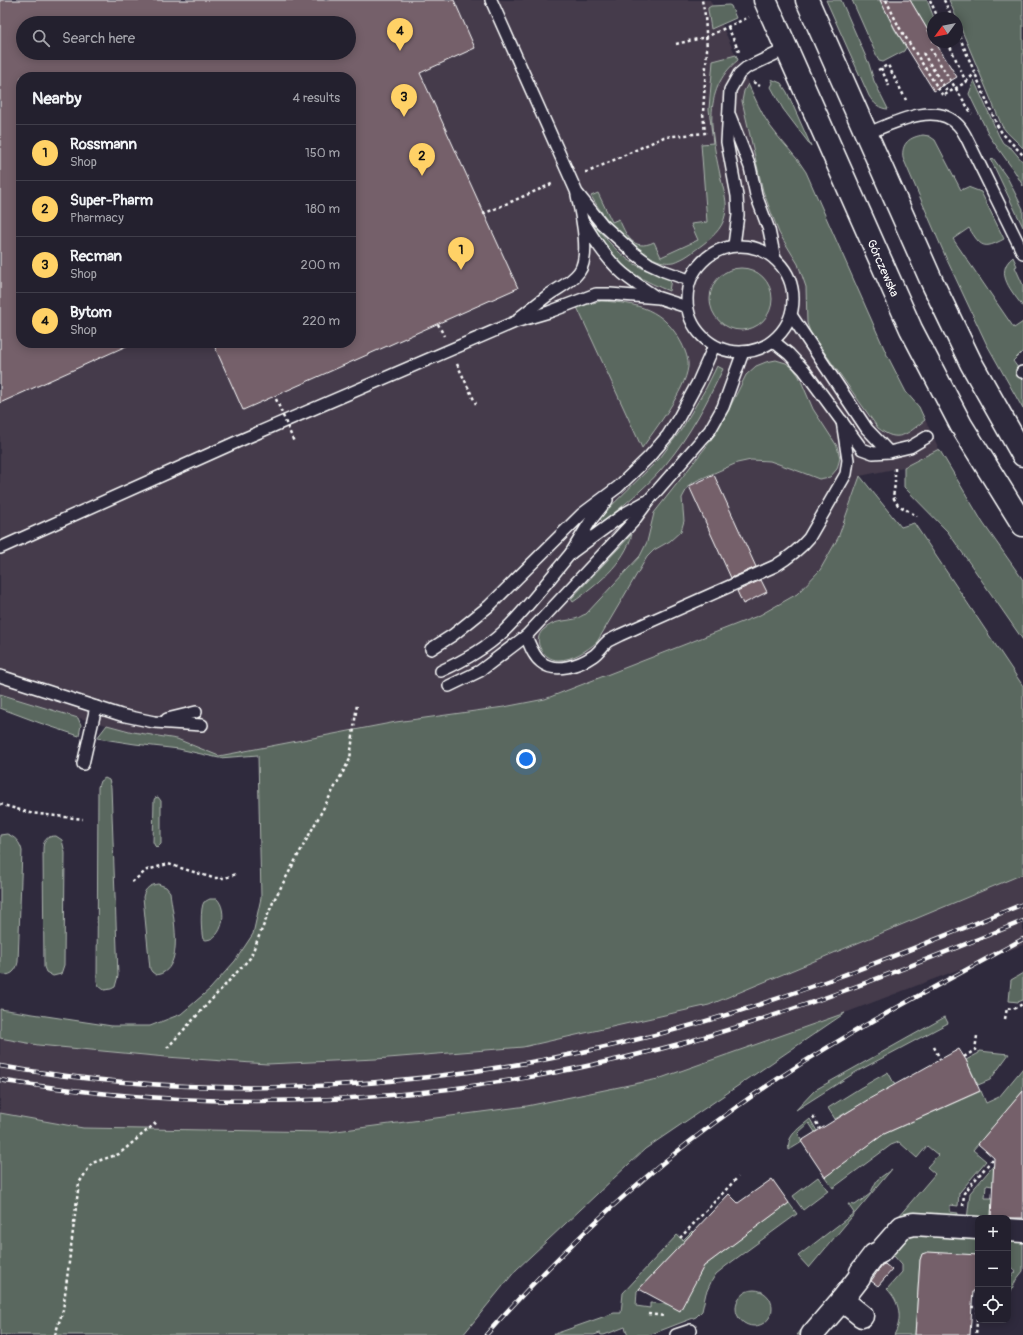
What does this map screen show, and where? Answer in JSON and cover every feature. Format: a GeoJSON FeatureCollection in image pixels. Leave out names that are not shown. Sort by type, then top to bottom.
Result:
{"type":"FeatureCollection","features":[{"type":"Feature","properties":{"kind":"main road"},"geometry":{"type":"LineString","coordinates":[[807,0],[932,282],[971,363],[1023,455]]}},
{"type":"Feature","properties":{"kind":"main road","name":"Górczewska"},"geometry":{"type":"LineString","coordinates":[[758,8],[786,49],[910,329],[961,425],[1023,524]]}},
{"type":"Feature","properties":{"kind":"main road"},"geometry":{"type":"LineString","coordinates":[[812,1335],[842,1300],[874,1256],[880,1252],[902,1227],[914,1224],[970,1227]]}},
{"type":"Feature","properties":{"kind":"main road"},"geometry":{"type":"LineString","coordinates":[[1011,1230],[1023,1231]]}},
{"type":"Feature","properties":{"kind":"main road"},"geometry":{"type":"LineString","coordinates":[[842,1300],[862,1316]]}},
{"type":"Feature","properties":{"kind":"lane"},"geometry":{"type":"LineString","coordinates":[[491,0],[577,193],[602,224],[634,254],[654,266],[689,280]]}},
{"type":"Feature","properties":{"kind":"lane"},"geometry":{"type":"LineString","coordinates":[[734,245],[738,215],[737,196],[727,142],[729,113],[728,102],[730,90],[739,74],[746,68],[786,49]]}},
{"type":"Feature","properties":{"kind":"lane"},"geometry":{"type":"LineString","coordinates":[[729,113],[750,167],[756,195],[769,230],[776,259]]}},
{"type":"Feature","properties":{"kind":"lane"},"geometry":{"type":"LineString","coordinates":[[866,134],[910,117],[926,114],[944,116],[958,124],[969,143],[1023,253]]}},
{"type":"Feature","properties":{"kind":"lane"},"geometry":{"type":"LineString","coordinates":[[515,322],[566,284],[580,271],[584,257],[582,219],[577,193]]}},
{"type":"Feature","properties":{"kind":"lane"},"geometry":{"type":"LineString","coordinates":[[582,219],[598,245],[619,270],[636,284],[659,298],[686,307]]}},
{"type":"Feature","properties":{"kind":"lane"},"geometry":{"type":"LineString","coordinates":[[734,245],[749,246],[763,250],[776,259],[785,271],[792,285],[793,300],[790,315],[784,329],[773,341],[759,349],[743,352],[728,351],[714,346],[701,336],[692,322],[686,307],[686,293],[689,280],[696,267],[706,256],[720,249],[734,245]]}},
{"type":"Feature","properties":{"kind":"lane"},"geometry":{"type":"LineString","coordinates":[[0,548],[241,440],[515,322],[549,312],[596,294],[659,298]]}},
{"type":"Feature","properties":{"kind":"lane"},"geometry":{"type":"LineString","coordinates":[[790,315],[867,429],[889,452]]}},
{"type":"Feature","properties":{"kind":"lane"},"geometry":{"type":"LineString","coordinates":[[773,341],[789,354],[804,370],[862,449],[873,454],[889,452],[910,447],[927,437]]}},
{"type":"Feature","properties":{"kind":"lane"},"geometry":{"type":"LineString","coordinates":[[431,649],[453,635],[489,606],[582,514],[618,487],[649,458],[668,435],[678,419],[698,382],[714,346]]}},
{"type":"Feature","properties":{"kind":"lane"},"geometry":{"type":"LineString","coordinates":[[449,686],[480,671],[526,636],[632,523],[649,500],[710,430],[722,407],[743,352]]}},
{"type":"Feature","properties":{"kind":"lane"},"geometry":{"type":"LineString","coordinates":[[526,636],[533,653],[541,663],[550,667],[565,668],[582,662],[594,655],[608,641],[775,566],[791,556],[803,546],[809,538],[846,474],[848,460],[842,421]]}},
{"type":"Feature","properties":{"kind":"lane"},"geometry":{"type":"LineString","coordinates":[[441,671],[480,650],[503,632],[571,553],[591,520],[618,487]]}},
{"type":"Feature","properties":{"kind":"lane"},"geometry":{"type":"LineString","coordinates":[[571,553],[627,512],[649,500]]}},
{"type":"Feature","properties":{"kind":"lane"},"geometry":{"type":"LineString","coordinates":[[0,676],[127,716],[154,722],[202,725]]}},
{"type":"Feature","properties":{"kind":"lane"},"geometry":{"type":"LineString","coordinates":[[83,764],[96,707]]}},
{"type":"Feature","properties":{"kind":"lane"},"geometry":{"type":"LineString","coordinates":[[154,722],[196,712]]}},
{"type":"Feature","properties":{"kind":"lane"},"geometry":{"type":"LineString","coordinates":[[676,1335],[691,1330]]}},
{"type":"Feature","properties":{"kind":"path"},"geometry":{"type":"LineString","coordinates":[[483,214],[580,171],[588,172],[664,138],[705,134],[703,113],[706,37],[705,14],[702,0]]}},
{"type":"Feature","properties":{"kind":"path"},"geometry":{"type":"LineString","coordinates":[[886,0],[899,27],[943,96],[966,82],[975,73]]}},
{"type":"Feature","properties":{"kind":"path"},"geometry":{"type":"LineString","coordinates":[[930,0],[935,12]]}},
{"type":"Feature","properties":{"kind":"path"},"geometry":{"type":"LineString","coordinates":[[944,0],[949,12]]}},
{"type":"Feature","properties":{"kind":"path"},"geometry":{"type":"LineString","coordinates":[[676,44],[706,37],[728,27],[758,8]]}},
{"type":"Feature","properties":{"kind":"path"},"geometry":{"type":"LineString","coordinates":[[728,27],[741,56]]}},
{"type":"Feature","properties":{"kind":"path"},"geometry":{"type":"LineString","coordinates":[[963,45],[997,125],[1002,133],[1023,155]]}},
{"type":"Feature","properties":{"kind":"path"},"geometry":{"type":"LineString","coordinates":[[930,48],[972,115]]}},
{"type":"Feature","properties":{"kind":"path"},"geometry":{"type":"LineString","coordinates":[[951,48],[966,82]]}},
{"type":"Feature","properties":{"kind":"path"},"geometry":{"type":"LineString","coordinates":[[923,53],[948,93]]}},
{"type":"Feature","properties":{"kind":"path"},"geometry":{"type":"LineString","coordinates":[[889,86],[880,69],[888,65],[906,100]]}},
{"type":"Feature","properties":{"kind":"path"},"geometry":{"type":"LineString","coordinates":[[752,81],[760,86]]}},
{"type":"Feature","properties":{"kind":"path"},"geometry":{"type":"LineString","coordinates":[[276,399],[294,442]]}},
{"type":"Feature","properties":{"kind":"path"},"geometry":{"type":"LineString","coordinates":[[889,452],[895,469],[893,497],[898,505],[917,516]]}},
{"type":"Feature","properties":{"kind":"path"},"geometry":{"type":"LineString","coordinates":[[167,1048],[250,958],[274,900],[350,759],[357,704]]}},
{"type":"Feature","properties":{"kind":"path"},"geometry":{"type":"LineString","coordinates":[[0,804],[30,813],[83,819]]}},
{"type":"Feature","properties":{"kind":"path"},"geometry":{"type":"LineString","coordinates":[[132,882],[146,870],[168,864],[213,878],[225,878],[236,874]]}},
{"type":"Feature","properties":{"kind":"path"},"geometry":{"type":"LineString","coordinates":[[1005,1019],[1007,1008],[1013,1009],[1023,1004]]}},
{"type":"Feature","properties":{"kind":"path"},"geometry":{"type":"LineString","coordinates":[[964,1057],[976,1050],[977,1036]]}},
{"type":"Feature","properties":{"kind":"path"},"geometry":{"type":"LineString","coordinates":[[934,1047],[940,1059]]}},
{"type":"Feature","properties":{"kind":"path"},"geometry":{"type":"LineString","coordinates":[[813,1117],[820,1129]]}},
{"type":"Feature","properties":{"kind":"path"},"geometry":{"type":"LineString","coordinates":[[55,1335],[63,1310],[79,1183],[92,1163],[119,1154],[157,1122]]}},
{"type":"Feature","properties":{"kind":"path"},"geometry":{"type":"LineString","coordinates":[[970,1227],[964,1193],[991,1161],[994,1161]]}},
{"type":"Feature","properties":{"kind":"path"},"geometry":{"type":"LineString","coordinates":[[680,1238],[738,1177]]}},
{"type":"Feature","properties":{"kind":"path"},"geometry":{"type":"LineString","coordinates":[[693,1225],[696,1228]]}},
{"type":"Feature","properties":{"kind":"path"},"geometry":{"type":"LineString","coordinates":[[971,1307],[978,1307],[976,1335]]}},
{"type":"Feature","properties":{"kind":"path"},"geometry":{"type":"LineString","coordinates":[[648,1314],[665,1316]]}},
{"type":"Feature","properties":{"kind":"shaded area"},"geometry":{"type":"Polygon","coordinates":[[[0,0],[710,0],[766,120],[800,162],[806,172],[887,355],[906,392],[919,407],[939,449],[904,467],[860,476],[838,538],[824,565],[797,594],[760,615],[545,699],[504,707],[396,722],[219,756],[177,739],[133,732],[83,719],[0,694],[0,0]]]}},
{"type":"Feature","properties":{"kind":"shaded area"},"geometry":{"type":"Polygon","coordinates":[[[1023,874],[1023,945],[845,1013],[658,1079],[527,1106],[329,1132],[83,1128],[0,1113],[0,1038],[38,1045],[166,1057],[267,1064],[376,1059],[523,1047],[709,1005],[1023,874]]]}},
{"type":"Feature","properties":{"kind":"green space"},"geometry":{"type":"Polygon","coordinates":[[[826,0],[841,0],[869,64],[874,81],[888,109],[877,105],[869,96],[826,0]]]}},
{"type":"Feature","properties":{"kind":"green space"},"geometry":{"type":"Polygon","coordinates":[[[852,0],[880,0],[895,30],[906,47],[904,51],[883,62],[879,61],[852,0]]]}},
{"type":"Feature","properties":{"kind":"green space"},"geometry":{"type":"Polygon","coordinates":[[[910,0],[927,0],[932,12],[927,12],[927,28],[910,0]]]}},
{"type":"Feature","properties":{"kind":"green space"},"geometry":{"type":"Polygon","coordinates":[[[949,0],[1023,0],[1023,148],[1002,126],[963,33],[963,12],[954,12],[949,0]]]}},
{"type":"Feature","properties":{"kind":"green space"},"geometry":{"type":"Polygon","coordinates":[[[711,6],[731,6],[736,18],[711,29],[708,8],[711,6]]]}},
{"type":"Feature","properties":{"kind":"green space"},"geometry":{"type":"Polygon","coordinates":[[[736,55],[738,60],[726,72],[718,86],[712,115],[712,131],[726,202],[724,220],[711,238],[685,257],[678,261],[672,262],[657,260],[641,251],[618,231],[591,196],[598,193],[612,222],[619,219],[624,231],[631,240],[641,245],[647,245],[654,242],[661,257],[698,240],[691,224],[707,222],[701,144],[713,143],[709,109],[713,61],[736,55]]]}},
{"type":"Feature","properties":{"kind":"green space"},"geometry":{"type":"Polygon","coordinates":[[[771,79],[781,83],[787,92],[811,146],[783,109],[771,87],[773,83],[771,79]]]}},
{"type":"Feature","properties":{"kind":"green space"},"geometry":{"type":"Polygon","coordinates":[[[974,80],[1003,143],[1012,149],[1023,162],[1023,186],[990,137],[969,94],[974,80]]]}},
{"type":"Feature","properties":{"kind":"green space"},"geometry":{"type":"Polygon","coordinates":[[[748,84],[770,126],[806,172],[887,355],[906,392],[919,407],[925,420],[907,433],[897,436],[891,435],[878,428],[810,332],[807,323],[806,287],[798,264],[779,233],[763,191],[742,101],[744,91],[748,84]]]}},
{"type":"Feature","properties":{"kind":"green space"},"geometry":{"type":"Polygon","coordinates":[[[923,135],[929,136],[935,140],[961,190],[968,187],[981,192],[1004,239],[991,245],[983,245],[969,228],[953,239],[1014,328],[1023,322],[1023,351],[1013,361],[1023,375],[1023,409],[986,343],[947,260],[903,158],[903,148],[907,142],[914,137],[923,135]]]}},
{"type":"Feature","properties":{"kind":"green space"},"geometry":{"type":"Polygon","coordinates":[[[993,158],[1008,179],[1023,209],[1023,227],[991,160],[993,158]]]}},
{"type":"Feature","properties":{"kind":"green space"},"geometry":{"type":"Polygon","coordinates":[[[591,221],[627,259],[642,268],[671,279],[669,291],[652,284],[637,275],[616,259],[607,249],[591,221]]]}},
{"type":"Feature","properties":{"kind":"green space"},"geometry":{"type":"Polygon","coordinates":[[[1013,257],[1017,266],[1015,267],[1023,285],[1023,307],[1010,289],[1005,276],[1007,263],[1013,257]]]}},
{"type":"Feature","properties":{"kind":"green space"},"geometry":{"type":"Polygon","coordinates":[[[741,268],[758,273],[763,277],[767,282],[772,299],[767,316],[763,321],[758,325],[741,330],[724,325],[719,321],[715,316],[710,299],[715,282],[719,277],[724,273],[741,268]]]}},
{"type":"Feature","properties":{"kind":"green space"},"geometry":{"type":"Polygon","coordinates":[[[601,301],[638,306],[649,310],[658,316],[675,332],[682,344],[688,361],[686,377],[682,387],[662,420],[642,448],[577,307],[601,301]]]}},
{"type":"Feature","properties":{"kind":"green space"},"geometry":{"type":"Polygon","coordinates":[[[776,360],[786,363],[793,368],[799,376],[813,409],[837,446],[840,458],[837,469],[830,477],[819,479],[770,461],[751,460],[737,463],[689,485],[682,498],[684,521],[681,531],[670,541],[654,550],[647,557],[597,642],[584,652],[574,657],[558,660],[548,657],[541,649],[538,639],[543,630],[551,624],[575,619],[586,614],[640,556],[647,542],[654,513],[709,443],[726,415],[746,375],[756,366],[776,360]]]}},
{"type":"Feature","properties":{"kind":"green space"},"geometry":{"type":"Polygon","coordinates":[[[717,366],[723,369],[711,394],[698,418],[675,453],[644,487],[603,522],[599,518],[660,458],[681,430],[717,366]]]}},
{"type":"Feature","properties":{"kind":"green space"},"geometry":{"type":"Polygon","coordinates":[[[939,449],[983,523],[1023,580],[1023,640],[948,532],[904,487],[904,467],[939,449]]]}},
{"type":"Feature","properties":{"kind":"green space"},"geometry":{"type":"Polygon","coordinates":[[[860,476],[901,527],[914,523],[1023,686],[1023,874],[709,1005],[523,1047],[376,1059],[267,1064],[166,1057],[38,1045],[0,1038],[0,1009],[112,1026],[150,1026],[181,1014],[210,989],[235,961],[253,934],[261,898],[258,755],[219,758],[179,749],[97,738],[107,725],[133,732],[177,739],[219,756],[396,722],[504,707],[545,699],[760,615],[797,594],[820,570],[838,538],[860,476]]]}},
{"type":"Feature","properties":{"kind":"green space"},"geometry":{"type":"Polygon","coordinates":[[[632,534],[623,555],[616,564],[591,589],[573,602],[571,599],[632,534]]]}},
{"type":"Feature","properties":{"kind":"green space"},"geometry":{"type":"Polygon","coordinates":[[[0,694],[78,718],[81,725],[79,736],[0,708],[0,694]]]}},
{"type":"Feature","properties":{"kind":"green space"},"geometry":{"type":"Polygon","coordinates":[[[105,778],[109,780],[111,787],[118,976],[115,987],[104,990],[99,986],[97,981],[98,787],[100,781],[105,778]]]}},
{"type":"Feature","properties":{"kind":"green space"},"geometry":{"type":"Polygon","coordinates":[[[158,797],[161,801],[161,844],[157,848],[153,842],[154,800],[158,797]]]}},
{"type":"Feature","properties":{"kind":"green space"},"geometry":{"type":"Polygon","coordinates":[[[7,834],[17,840],[22,851],[18,962],[16,969],[12,973],[4,975],[0,974],[0,835],[7,834]]]}},
{"type":"Feature","properties":{"kind":"green space"},"geometry":{"type":"Polygon","coordinates":[[[56,836],[62,840],[65,853],[64,965],[61,974],[53,976],[46,972],[44,967],[43,850],[47,838],[56,836]]]}},
{"type":"Feature","properties":{"kind":"green space"},"geometry":{"type":"Polygon","coordinates":[[[158,884],[166,887],[170,892],[175,926],[175,952],[172,963],[166,971],[156,975],[150,969],[143,897],[148,888],[158,884]]]}},
{"type":"Feature","properties":{"kind":"green space"},"geometry":{"type":"Polygon","coordinates":[[[210,899],[217,899],[222,910],[223,917],[220,929],[216,935],[206,940],[203,939],[202,936],[202,909],[204,902],[210,899]]]}},
{"type":"Feature","properties":{"kind":"green space"},"geometry":{"type":"Polygon","coordinates":[[[1023,973],[1023,1000],[1018,1002],[1009,1001],[1011,980],[1023,973]]]}},
{"type":"Feature","properties":{"kind":"green space"},"geometry":{"type":"Polygon","coordinates":[[[845,1013],[645,1149],[516,1270],[463,1335],[0,1335],[0,1113],[83,1128],[329,1132],[527,1106],[658,1079],[845,1013]]]}},
{"type":"Feature","properties":{"kind":"green space"},"geometry":{"type":"Polygon","coordinates":[[[945,1017],[948,1023],[856,1072],[796,1110],[815,1090],[945,1017]]]}},
{"type":"Feature","properties":{"kind":"green space"},"geometry":{"type":"Polygon","coordinates":[[[979,1051],[1009,1054],[990,1080],[978,1085],[966,1060],[979,1053],[979,1051]]]}},
{"type":"Feature","properties":{"kind":"green space"},"geometry":{"type":"Polygon","coordinates":[[[1023,1068],[1023,1091],[973,1150],[986,1161],[959,1193],[958,1206],[950,1205],[950,1212],[958,1213],[957,1219],[891,1228],[800,1335],[797,1335],[935,1174],[927,1167],[938,1155],[927,1146],[917,1158],[899,1142],[891,1145],[833,1188],[825,1177],[884,1134],[981,1091],[986,1103],[999,1097],[1023,1068]]]}},
{"type":"Feature","properties":{"kind":"green space"},"geometry":{"type":"Polygon","coordinates":[[[888,1072],[895,1085],[835,1119],[828,1108],[888,1072]]]}},
{"type":"Feature","properties":{"kind":"green space"},"geometry":{"type":"Polygon","coordinates":[[[810,1119],[817,1131],[815,1132],[809,1123],[798,1133],[802,1142],[789,1150],[792,1136],[810,1119]]]}},
{"type":"Feature","properties":{"kind":"green space"},"geometry":{"type":"Polygon","coordinates":[[[994,1165],[993,1186],[986,1185],[985,1198],[992,1198],[991,1215],[975,1215],[975,1219],[967,1220],[970,1193],[994,1165]]]}},
{"type":"Feature","properties":{"kind":"green space"},"geometry":{"type":"Polygon","coordinates":[[[892,1169],[809,1268],[798,1256],[854,1213],[848,1204],[855,1205],[870,1194],[877,1180],[892,1169]]]}},
{"type":"Feature","properties":{"kind":"green space"},"geometry":{"type":"Polygon","coordinates":[[[818,1177],[828,1191],[803,1210],[793,1196],[818,1177]]]}},
{"type":"Feature","properties":{"kind":"green space"},"geometry":{"type":"Polygon","coordinates":[[[789,1203],[797,1214],[716,1274],[706,1293],[702,1311],[696,1317],[649,1335],[628,1335],[625,1327],[604,1335],[601,1335],[600,1333],[594,1335],[552,1335],[614,1313],[621,1313],[623,1293],[677,1235],[683,1240],[692,1231],[693,1232],[637,1291],[636,1306],[650,1308],[650,1303],[668,1304],[704,1266],[789,1203]]]}},
{"type":"Feature","properties":{"kind":"green space"},"geometry":{"type":"Polygon","coordinates":[[[975,1234],[974,1261],[922,1254],[920,1260],[915,1335],[894,1335],[899,1323],[899,1311],[895,1299],[887,1289],[902,1272],[902,1265],[894,1256],[893,1251],[904,1235],[975,1234]]]}},
{"type":"Feature","properties":{"kind":"green space"},"geometry":{"type":"Polygon","coordinates":[[[1011,1239],[1023,1241],[1023,1271],[1016,1280],[1011,1291],[1011,1276],[1016,1272],[1011,1266],[1011,1239]]]}},
{"type":"Feature","properties":{"kind":"green space"},"geometry":{"type":"Polygon","coordinates":[[[754,1290],[767,1295],[772,1308],[767,1321],[754,1326],[741,1321],[736,1308],[741,1295],[754,1290]]]}},
{"type":"Feature","properties":{"kind":"building"},"geometry":{"type":"Polygon","coordinates":[[[0,0],[454,0],[475,48],[420,73],[518,288],[243,410],[215,348],[356,348],[356,72],[16,72],[16,348],[122,348],[0,403],[0,0]]]}},
{"type":"Feature","properties":{"kind":"building"},"geometry":{"type":"Polygon","coordinates":[[[880,0],[910,0],[927,29],[927,48],[939,48],[957,77],[934,91],[895,29],[880,0]]]}},
{"type":"Feature","properties":{"kind":"building"},"geometry":{"type":"Polygon","coordinates":[[[714,475],[756,567],[731,578],[689,486],[714,475]]]}},
{"type":"Feature","properties":{"kind":"building"},"geometry":{"type":"Polygon","coordinates":[[[761,580],[767,592],[743,604],[737,591],[761,580]]]}},
{"type":"Feature","properties":{"kind":"building"},"geometry":{"type":"Polygon","coordinates":[[[959,1049],[966,1060],[980,1091],[884,1134],[825,1177],[801,1141],[869,1099],[959,1049]]]}},
{"type":"Feature","properties":{"kind":"building"},"geometry":{"type":"Polygon","coordinates":[[[1023,1091],[1023,1218],[1011,1218],[1011,1215],[991,1215],[994,1158],[978,1144],[1023,1091]]]}},
{"type":"Feature","properties":{"kind":"building"},"geometry":{"type":"Polygon","coordinates":[[[772,1179],[789,1203],[704,1266],[680,1311],[639,1289],[729,1194],[738,1203],[772,1179]]]}},
{"type":"Feature","properties":{"kind":"building"},"geometry":{"type":"Polygon","coordinates":[[[928,1252],[975,1255],[975,1291],[973,1291],[970,1335],[915,1335],[920,1260],[922,1254],[928,1252]]]}},
{"type":"Feature","properties":{"kind":"building"},"geometry":{"type":"Polygon","coordinates":[[[885,1264],[892,1270],[878,1286],[871,1281],[882,1265],[885,1264]]]}},
{"type":"Feature","properties":{"kind":"railway"},"geometry":{"type":"LineString","coordinates":[[0,1066],[82,1078],[164,1085],[246,1087],[329,1085],[411,1079],[493,1068],[575,1054],[655,1035],[749,1008],[887,959],[1023,904]]}},
{"type":"Feature","properties":{"kind":"railway"},"geometry":{"type":"LineString","coordinates":[[0,1080],[99,1093],[240,1101],[311,1100],[381,1096],[452,1089],[591,1065],[660,1049],[706,1036],[843,991],[934,957],[1023,921]]}},
{"type":"Feature","properties":{"kind":"railway"},"geometry":{"type":"LineString","coordinates":[[486,1335],[574,1242],[637,1185],[704,1131],[806,1060],[878,1018],[1023,939]]}},
{"type":"Feature","properties":{"kind":"place","name":"Bytom"},"geometry":{"type":"Point","coordinates":[400,51]}},
{"type":"Feature","properties":{"kind":"place","name":"Recman"},"geometry":{"type":"Point","coordinates":[404,117]}},
{"type":"Feature","properties":{"kind":"place","name":"Super-Pharm"},"geometry":{"type":"Point","coordinates":[422,176]}},
{"type":"Feature","properties":{"kind":"place","name":"Rossmann"},"geometry":{"type":"Point","coordinates":[461,270]}}]}
